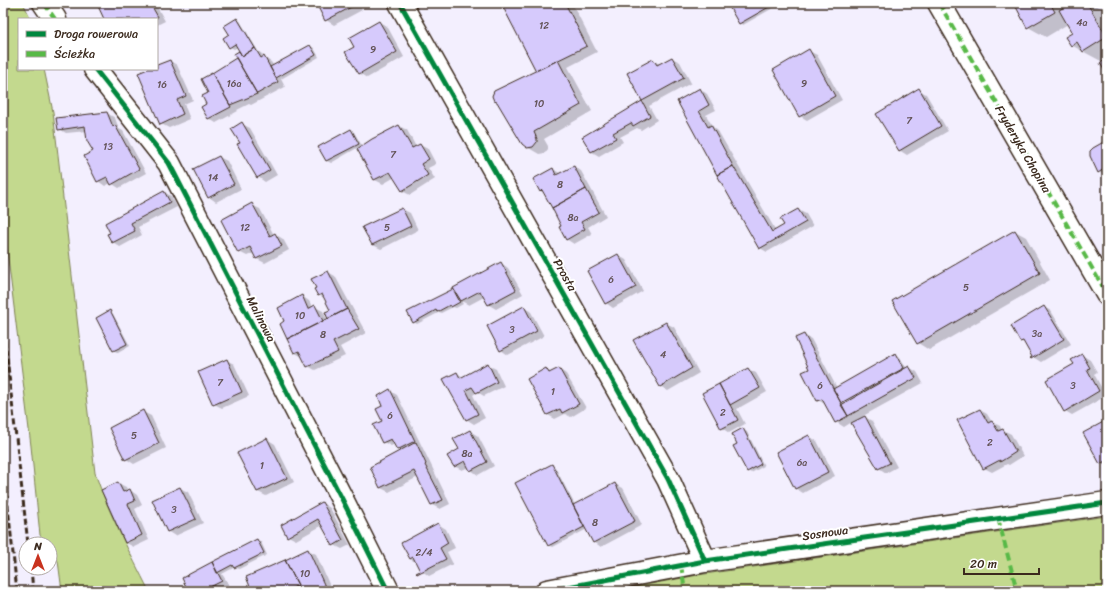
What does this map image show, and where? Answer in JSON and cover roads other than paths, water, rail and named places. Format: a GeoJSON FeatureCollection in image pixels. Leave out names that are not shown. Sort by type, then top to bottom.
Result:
{"type":"FeatureCollection","features":[{"type":"Feature","properties":{"kind":"street"},"geometry":{"type":"LineString","coordinates":[[44,3],[54,18]]}},
{"type":"Feature","properties":{"kind":"street","name":"Prosta"},"geometry":{"type":"LineString","coordinates":[[400,3],[668,479],[706,561]]}},
{"type":"Feature","properties":{"kind":"street","name":"Fryderyka Chopina"},"geometry":{"type":"LineString","coordinates":[[938,3],[1107,294]]}},
{"type":"Feature","properties":{"kind":"street","name":"Malinowa"},"geometry":{"type":"LineString","coordinates":[[95,70],[168,163],[342,498],[388,591]]}},
{"type":"Feature","properties":{"kind":"street","name":"Sosnowa"},"geometry":{"type":"LineString","coordinates":[[547,591],[706,561],[1107,503]]}},
{"type":"Feature","properties":{"kind":"railway"},"geometry":{"type":"LineString","coordinates":[[3,322],[27,536]]}},
{"type":"Feature","properties":{"kind":"railway"},"geometry":{"type":"LineString","coordinates":[[3,460],[17,591]]}},
{"type":"Feature","properties":{"kind":"railway"},"geometry":{"type":"LineString","coordinates":[[32,576],[33,591]]}}]}
